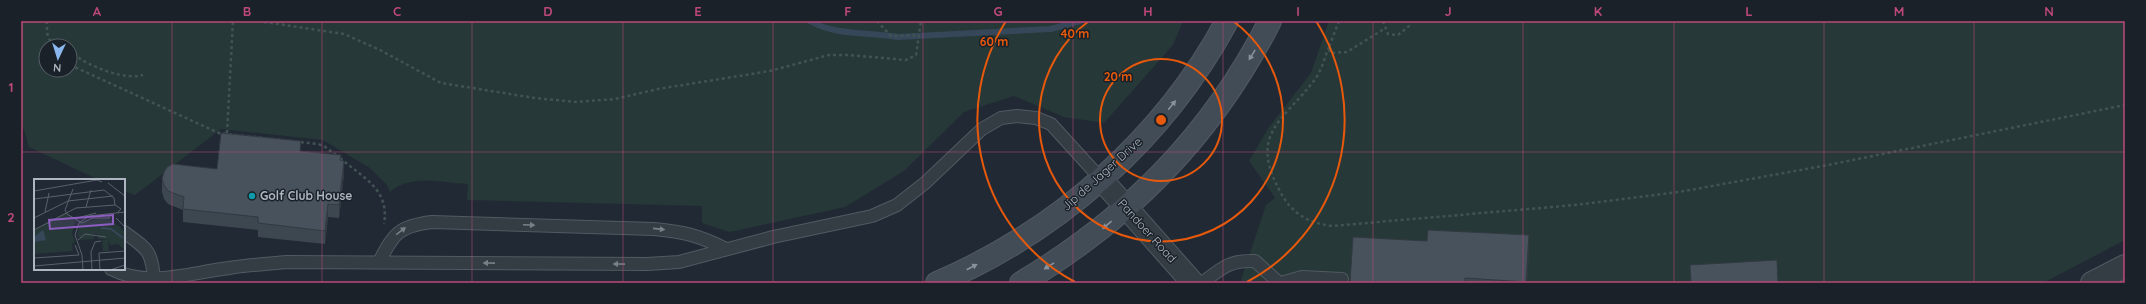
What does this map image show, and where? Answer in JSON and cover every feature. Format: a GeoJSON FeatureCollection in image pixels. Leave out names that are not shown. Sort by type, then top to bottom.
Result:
{"type":"FeatureCollection","features":[{"type":"Feature","properties":{"kind":"main road","name":"Jip de Jager Drive"},"geometry":{"type":"LineString","coordinates":[[937,283],[967,270],[1022,239],[1070,205],[1101,179],[1137,144],[1177,98],[1203,62],[1227,21]]}},
{"type":"Feature","properties":{"kind":"main road"},"geometry":{"type":"LineString","coordinates":[[1021,283],[1076,249],[1126,208],[1166,170],[1210,118],[1256,49],[1270,21]]}},
{"type":"Feature","properties":{"kind":"street","name":"Pandoer Road"},"geometry":{"type":"LineString","coordinates":[[1101,179],[1193,283]]}},
{"type":"Feature","properties":{"kind":"street"},"geometry":{"type":"LineString","coordinates":[[2092,283],[2125,266]]}},
{"type":"Feature","properties":{"kind":"lane"},"geometry":{"type":"LineString","coordinates":[[114,270],[139,279],[154,280],[229,268],[287,262],[647,264],[679,262],[773,236],[872,216],[897,205],[925,184],[982,129],[1001,118],[1017,116],[1036,118],[1051,124],[1101,179]]}},
{"type":"Feature","properties":{"kind":"lane"},"geometry":{"type":"LineString","coordinates":[[379,262],[389,242],[398,233],[408,226],[432,222],[654,228],[687,232],[703,237],[726,249]]}},
{"type":"Feature","properties":{"kind":"lane"},"geometry":{"type":"LineString","coordinates":[[125,233],[149,252],[153,260],[154,280]]}},
{"type":"Feature","properties":{"kind":"lane"},"geometry":{"type":"LineString","coordinates":[[1202,283],[1226,266],[1238,260],[1255,261],[1280,283],[1302,277],[1342,279]]}},
{"type":"Feature","properties":{"kind":"path"},"geometry":{"type":"LineString","coordinates":[[227,133],[233,21]]}},
{"type":"Feature","properties":{"kind":"path"},"geometry":{"type":"LineString","coordinates":[[258,21],[344,34],[380,50],[441,83],[535,98],[576,102],[600,101],[658,88],[770,70],[816,57],[829,55],[848,55],[906,60],[916,55],[919,43],[918,30],[921,21]]}},
{"type":"Feature","properties":{"kind":"path"},"geometry":{"type":"LineString","coordinates":[[877,21],[891,36],[918,35]]}},
{"type":"Feature","properties":{"kind":"path"},"geometry":{"type":"LineString","coordinates":[[1339,21],[1317,77],[1287,109],[1271,133],[1266,146],[1269,169],[1286,203],[1308,221],[1332,226],[1575,205],[1679,192],[1828,165],[2125,105]]}},
{"type":"Feature","properties":{"kind":"path"},"geometry":{"type":"LineString","coordinates":[[1383,21],[1384,29],[1388,34],[1398,35],[1409,26],[1409,21]]}},
{"type":"Feature","properties":{"kind":"path"},"geometry":{"type":"LineString","coordinates":[[46,22],[49,38]]}},
{"type":"Feature","properties":{"kind":"path"},"geometry":{"type":"LineString","coordinates":[[1329,47],[1330,54],[1347,52],[1384,29]]}},
{"type":"Feature","properties":{"kind":"path"},"geometry":{"type":"LineString","coordinates":[[78,57],[102,68],[128,76],[143,75]]}},
{"type":"Feature","properties":{"kind":"path"},"geometry":{"type":"LineString","coordinates":[[78,69],[211,130],[306,142],[324,146],[364,177],[382,197],[385,215],[383,232],[389,242]]}},
{"type":"Feature","properties":{"kind":"shaded area"},"geometry":{"type":"Polygon","coordinates":[[[21,21],[1183,21],[1173,45],[1104,123],[1064,117],[1014,96],[964,112],[904,171],[845,207],[730,232],[702,223],[702,206],[467,200],[468,184],[437,181],[416,181],[407,183],[398,186],[390,192],[386,184],[370,168],[323,140],[221,129],[135,195],[125,191],[125,179],[97,179],[29,147],[24,130],[21,126],[21,21]]]}},
{"type":"Feature","properties":{"kind":"shaded area"},"geometry":{"type":"Polygon","coordinates":[[[1329,21],[2125,21],[2125,240],[2043,283],[1240,283],[1266,205],[1275,198],[1249,161],[1269,127],[1311,73],[1329,21]]]}},
{"type":"Feature","properties":{"kind":"building","name":"Golf Club House"},"geometry":{"type":"Polygon","coordinates":[[[221,133],[301,141],[300,151],[341,155],[340,160],[344,161],[339,205],[328,204],[325,231],[258,223],[258,217],[183,209],[184,197],[168,191],[162,179],[164,172],[167,167],[173,164],[217,169],[221,133]]]}},
{"type":"Feature","properties":{"kind":"building"},"geometry":{"type":"Polygon","coordinates":[[[1428,230],[1529,235],[1526,282],[1465,278],[1465,283],[1350,282],[1353,237],[1427,241],[1428,230]]]}},
{"type":"Feature","properties":{"kind":"building"},"geometry":{"type":"Polygon","coordinates":[[[1777,260],[1778,283],[1691,283],[1690,265],[1777,260]]]}},
{"type":"Feature","properties":{"kind":"waterway"},"geometry":{"type":"LineString","coordinates":[[810,21],[831,29],[853,33],[898,37],[1051,29],[1080,21]]}},
{"type":"Feature","properties":{"kind":"place","name":"Golf Club House"},"geometry":{"type":"Point","coordinates":[252,196]}}]}
